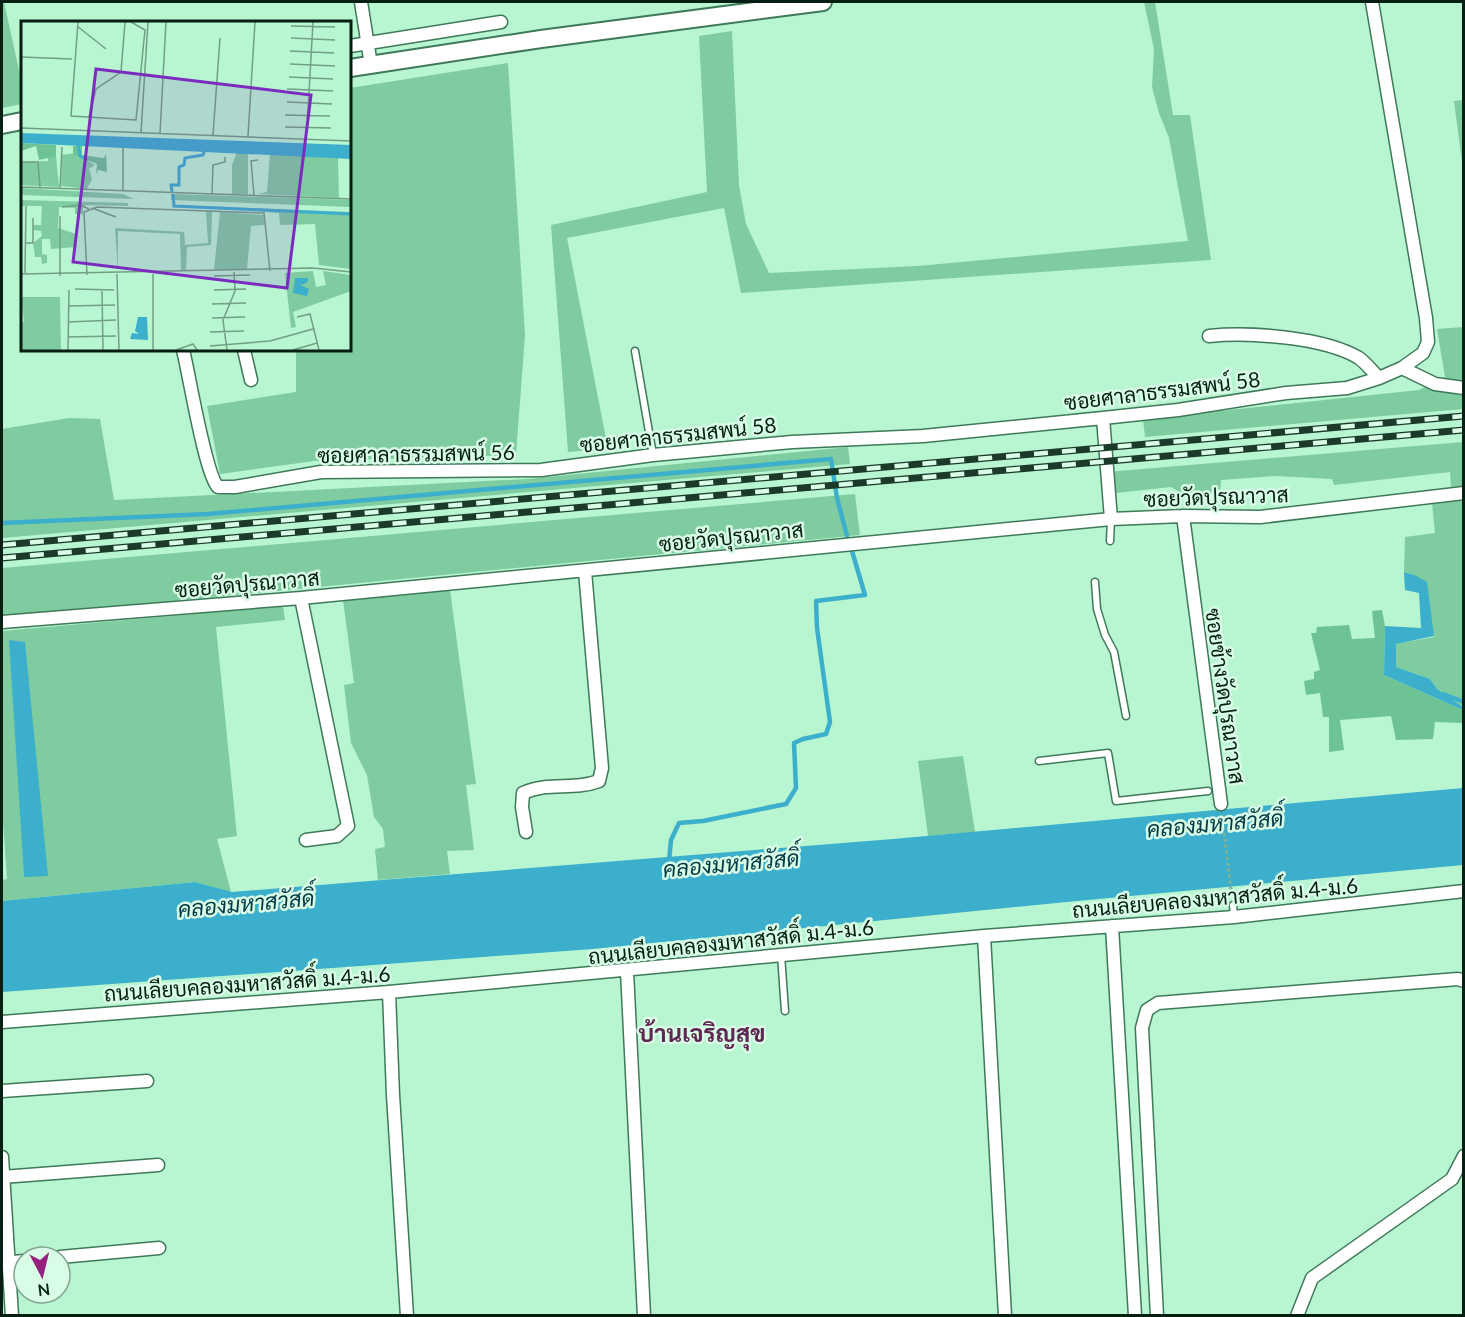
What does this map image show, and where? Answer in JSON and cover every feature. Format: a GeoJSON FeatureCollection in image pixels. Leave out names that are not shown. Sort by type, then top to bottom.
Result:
{"type":"FeatureCollection","features":[{"type":"Feature","properties":{"kind":"street"},"geometry":{"type":"LineString","coordinates":[[361,2],[371,65]]}},
{"type":"Feature","properties":{"kind":"street"},"geometry":{"type":"LineString","coordinates":[[351,68],[541,39],[823,2]]}},
{"type":"Feature","properties":{"kind":"street","name":"ซอยศาลาธรรมสพน์ 58"},"geometry":{"type":"LineString","coordinates":[[541,470],[653,455],[792,442],[934,435],[1178,410],[1286,393],[1347,388],[1402,368],[1423,353],[1428,342],[1428,330],[1372,2]]}},
{"type":"Feature","properties":{"kind":"street"},"geometry":{"type":"LineString","coordinates":[[351,46],[501,22]]}},
{"type":"Feature","properties":{"kind":"street"},"geometry":{"type":"LineString","coordinates":[[2,125],[21,121]]}},
{"type":"Feature","properties":{"kind":"street"},"geometry":{"type":"LineString","coordinates":[[1209,336],[1272,336],[1313,343],[1360,359],[1379,378]]}},
{"type":"Feature","properties":{"kind":"street","name":"ซอยศาลาธรรมสพน์ 56"},"geometry":{"type":"LineString","coordinates":[[183,351],[207,462],[218,487],[235,488],[321,472],[541,470]]}},
{"type":"Feature","properties":{"kind":"street"},"geometry":{"type":"LineString","coordinates":[[244,351],[251,380]]}},
{"type":"Feature","properties":{"kind":"street"},"geometry":{"type":"LineString","coordinates":[[1402,368],[1435,384],[1464,388]]}},
{"type":"Feature","properties":{"kind":"street"},"geometry":{"type":"LineString","coordinates":[[1103,418],[1111,519]]}},
{"type":"Feature","properties":{"kind":"street","name":"ซอยวัดปุรณาวาส"},"geometry":{"type":"LineString","coordinates":[[2,622],[301,598],[886,539],[1111,519],[1183,516],[1260,517],[1464,493]]}},
{"type":"Feature","properties":{"kind":"street","name":"ซอยข้างวัดปุรณาวาส"},"geometry":{"type":"LineString","coordinates":[[1183,516],[1221,804]]}},
{"type":"Feature","properties":{"kind":"street"},"geometry":{"type":"LineString","coordinates":[[526,832],[522,793],[538,787],[585,786],[599,781],[602,768],[585,571]]}},
{"type":"Feature","properties":{"kind":"street"},"geometry":{"type":"LineString","coordinates":[[301,598],[348,826],[337,837],[306,840]]}},
{"type":"Feature","properties":{"kind":"street","name":"ถนนเลียบคลองมหาสวัสดิ์ ม.4-ม.6"},"geometry":{"type":"LineString","coordinates":[[2,1022],[627,971],[984,936],[1112,926],[1233,911],[1464,891]]}},
{"type":"Feature","properties":{"kind":"street"},"geometry":{"type":"LineString","coordinates":[[1112,926],[1135,1316]]}},
{"type":"Feature","properties":{"kind":"street"},"geometry":{"type":"LineString","coordinates":[[984,936],[1005,1316]]}},
{"type":"Feature","properties":{"kind":"street"},"geometry":{"type":"LineString","coordinates":[[627,971],[644,1316]]}},
{"type":"Feature","properties":{"kind":"street"},"geometry":{"type":"LineString","coordinates":[[1157,1316],[1142,1028],[1147,1010],[1158,1002],[1435,981],[1464,981]]}},
{"type":"Feature","properties":{"kind":"street"},"geometry":{"type":"LineString","coordinates":[[389,992],[407,1316]]}},
{"type":"Feature","properties":{"kind":"street"},"geometry":{"type":"LineString","coordinates":[[2,1091],[147,1081]]}},
{"type":"Feature","properties":{"kind":"street"},"geometry":{"type":"LineString","coordinates":[[1297,1316],[1312,1278],[1452,1179],[1464,1156]]}},
{"type":"Feature","properties":{"kind":"street"},"geometry":{"type":"LineString","coordinates":[[2,1157],[5,1262],[12,1316]]}},
{"type":"Feature","properties":{"kind":"street"},"geometry":{"type":"LineString","coordinates":[[2,1177],[158,1165]]}},
{"type":"Feature","properties":{"kind":"street"},"geometry":{"type":"LineString","coordinates":[[72,1256],[159,1248]]}},
{"type":"Feature","properties":{"kind":"lane"},"geometry":{"type":"LineString","coordinates":[[635,351],[653,455]]}},
{"type":"Feature","properties":{"kind":"lane"},"geometry":{"type":"LineString","coordinates":[[1110,541],[1111,519]]}},
{"type":"Feature","properties":{"kind":"lane"},"geometry":{"type":"LineString","coordinates":[[1095,582],[1097,609],[1105,635],[1114,652],[1126,716]]}},
{"type":"Feature","properties":{"kind":"lane"},"geometry":{"type":"LineString","coordinates":[[1039,761],[1108,753],[1116,801],[1208,792]]}},
{"type":"Feature","properties":{"kind":"lane"},"geometry":{"type":"LineString","coordinates":[[781,955],[785,1011]]}},
{"type":"Feature","properties":{"kind":"path","name":"ซอยข้างวัดปุรณาวาส"},"geometry":{"type":"LineString","coordinates":[[1221,804],[1233,911]]}},
{"type":"Feature","properties":{"kind":"green space"},"geometry":{"type":"Polygon","coordinates":[[[2,2],[4,2],[21,79],[21,104],[2,108],[2,2]]]}},
{"type":"Feature","properties":{"kind":"green space"},"geometry":{"type":"Polygon","coordinates":[[[1144,2],[1155,2],[1173,115],[1190,115],[1211,260],[741,293],[724,208],[567,238],[608,449],[568,452],[551,225],[707,192],[699,36],[732,31],[739,185],[746,224],[769,273],[918,266],[1188,241],[1169,138],[1152,87],[1154,49],[1144,2]]]}},
{"type":"Feature","properties":{"kind":"green space"},"geometry":{"type":"Polygon","coordinates":[[[508,63],[525,335],[516,455],[314,461],[220,474],[207,406],[296,392],[296,351],[351,351],[351,88],[508,63]]]}},
{"type":"Feature","properties":{"kind":"green space"},"geometry":{"type":"Polygon","coordinates":[[[1464,100],[1463,170],[1454,101],[1464,100]]]}},
{"type":"Feature","properties":{"kind":"green space"},"geometry":{"type":"Polygon","coordinates":[[[1463,327],[1463,409],[1145,437],[1143,419],[1419,390],[1445,377],[1437,329],[1463,327]]]}},
{"type":"Feature","properties":{"kind":"green space"},"geometry":{"type":"Polygon","coordinates":[[[69,418],[100,419],[114,500],[527,479],[848,447],[850,464],[2,538],[2,429],[69,418]]]}},
{"type":"Feature","properties":{"kind":"green space"},"geometry":{"type":"Polygon","coordinates":[[[1463,442],[1463,486],[1451,487],[1450,472],[1334,485],[1332,479],[1274,476],[1221,480],[1220,493],[1185,495],[1171,487],[1116,493],[1109,486],[1107,472],[1463,442]]]}},
{"type":"Feature","properties":{"kind":"green space"},"geometry":{"type":"Polygon","coordinates":[[[855,494],[860,535],[2,616],[2,568],[855,494]]]}},
{"type":"Feature","properties":{"kind":"green space"},"geometry":{"type":"Polygon","coordinates":[[[1463,500],[1463,707],[1437,689],[1430,679],[1396,667],[1395,644],[1434,637],[1414,575],[1404,572],[1405,537],[1435,533],[1432,503],[1463,500]]]}},
{"type":"Feature","properties":{"kind":"green space"},"geometry":{"type":"Polygon","coordinates":[[[450,590],[476,784],[466,785],[474,850],[447,851],[450,874],[378,880],[375,849],[385,847],[383,829],[374,817],[367,775],[351,743],[344,685],[354,683],[343,600],[450,590]]]}},
{"type":"Feature","properties":{"kind":"green space"},"geometry":{"type":"Polygon","coordinates":[[[283,606],[285,620],[216,627],[237,836],[217,839],[231,892],[195,882],[2,901],[2,880],[7,879],[2,808],[2,631],[283,606]]]}},
{"type":"Feature","properties":{"kind":"green space"},"geometry":{"type":"Polygon","coordinates":[[[1382,610],[1385,626],[1384,675],[1463,710],[1463,723],[1435,722],[1433,739],[1396,740],[1391,716],[1340,720],[1344,750],[1329,752],[1329,717],[1323,717],[1320,693],[1306,695],[1304,681],[1314,679],[1314,672],[1320,670],[1311,633],[1316,633],[1317,627],[1349,625],[1352,639],[1375,638],[1372,611],[1382,610]]]}},
{"type":"Feature","properties":{"kind":"green space"},"geometry":{"type":"Polygon","coordinates":[[[963,756],[975,832],[928,836],[918,761],[963,756]]]}},
{"type":"Feature","properties":{"kind":"water"},"geometry":{"type":"Polygon","coordinates":[[[1404,572],[1427,582],[1434,636],[1396,644],[1396,667],[1430,679],[1437,689],[1463,707],[1463,710],[1384,675],[1385,626],[1421,628],[1419,593],[1405,590],[1404,572]]]}},
{"type":"Feature","properties":{"kind":"water"},"geometry":{"type":"Polygon","coordinates":[[[9,640],[25,642],[48,876],[24,877],[9,640]]]}},
{"type":"Feature","properties":{"kind":"water","name":"คลองมหาสวัสดิ์"},"geometry":{"type":"Polygon","coordinates":[[[1463,788],[1463,865],[593,949],[2,992],[2,901],[195,882],[232,892],[893,839],[1463,788]]]}},
{"type":"Feature","properties":{"kind":"waterway"},"geometry":{"type":"LineString","coordinates":[[2,523],[208,514],[831,459],[837,498],[847,536]]}},
{"type":"Feature","properties":{"kind":"waterway","name":"คลองมหาสวัสดิ์"},"geometry":{"type":"LineString","coordinates":[[669,861],[671,840],[679,823],[703,821],[786,804],[796,788],[794,743],[826,734],[830,722],[817,628],[816,601],[865,595],[852,551]]}},
{"type":"Feature","properties":{"kind":"waterway"},"geometry":{"type":"LineString","coordinates":[[1443,694],[1464,702]]}},
{"type":"Feature","properties":{"kind":"railway"},"geometry":{"type":"LineString","coordinates":[[2,545],[1464,416]]}},
{"type":"Feature","properties":{"kind":"railway"},"geometry":{"type":"LineString","coordinates":[[2,558],[1464,430]]}},
{"type":"Feature","properties":{"kind":"district","name":"บ้านเจริญสุข"},"geometry":{"type":"Point","coordinates":[702,1032]}}]}
